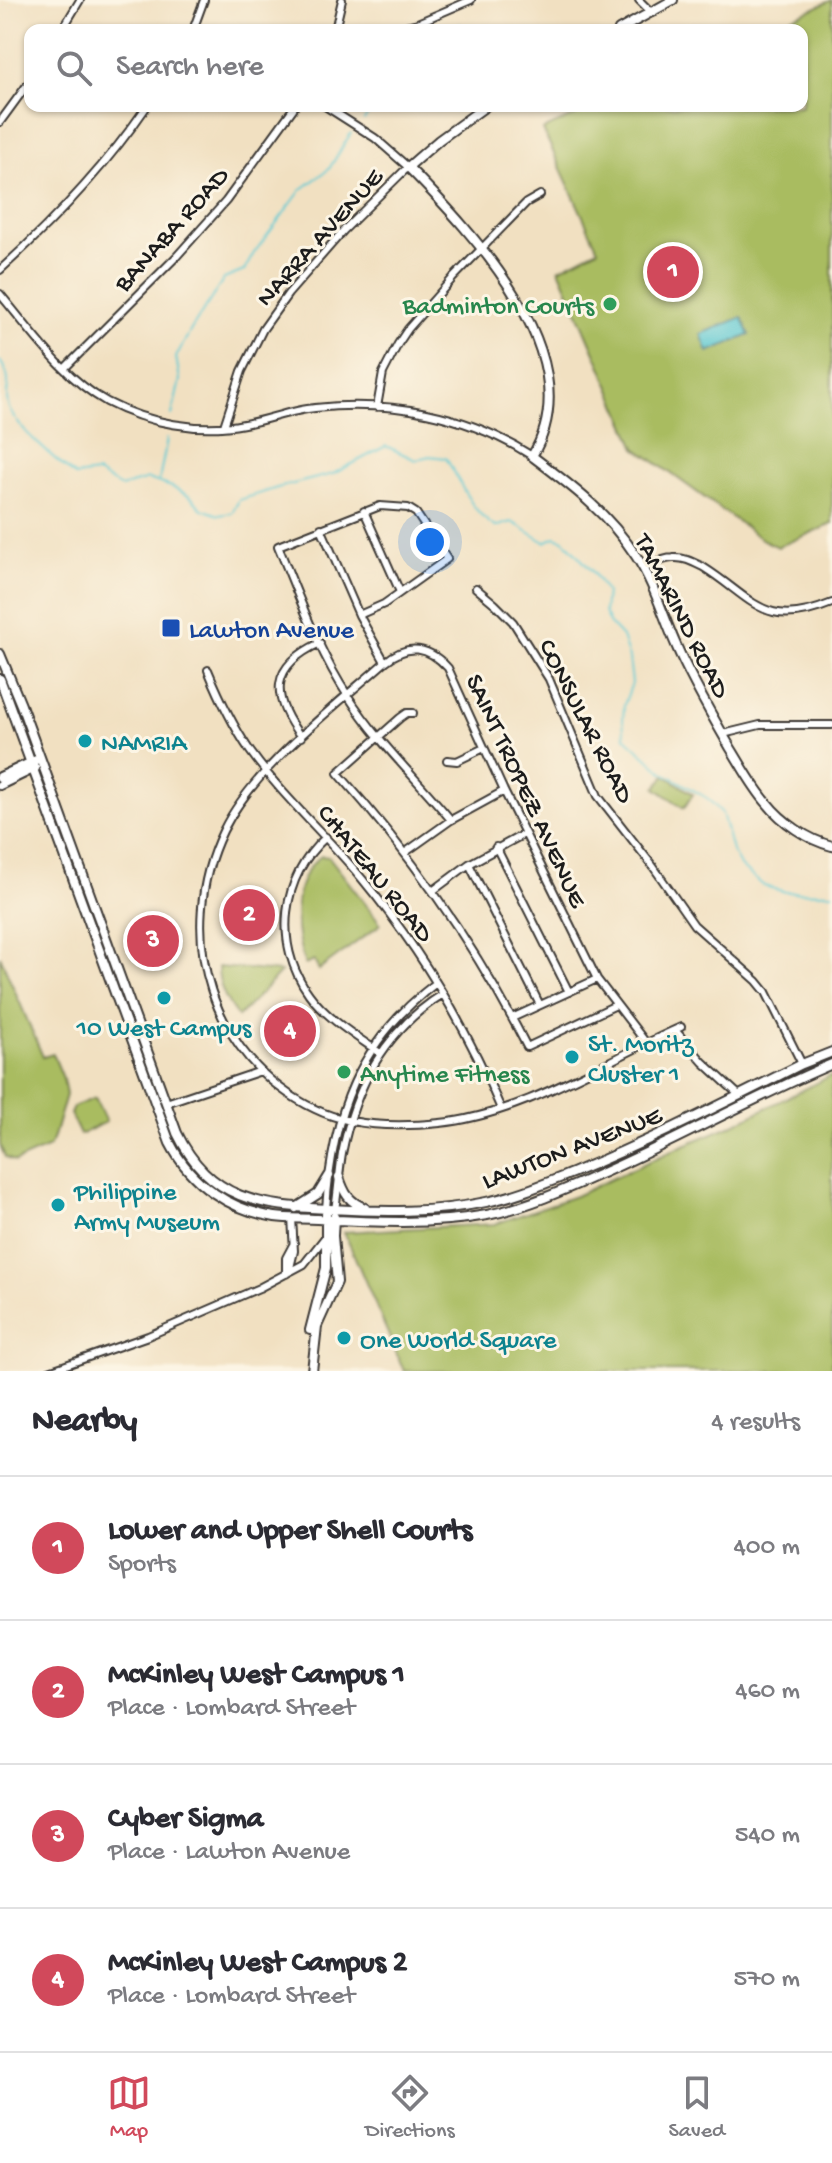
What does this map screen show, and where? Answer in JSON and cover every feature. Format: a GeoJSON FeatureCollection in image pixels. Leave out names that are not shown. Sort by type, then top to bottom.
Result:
{"type":"FeatureCollection","features":[{"type":"Feature","properties":{"kind":"main road"},"geometry":{"type":"LineString","coordinates":[[631,24],[673,0]]}},
{"type":"Feature","properties":{"kind":"main road","name":"NARRA AVENUE"},"geometry":{"type":"LineString","coordinates":[[408,167],[478,112]]}},
{"type":"Feature","properties":{"kind":"main road"},"geometry":{"type":"LineString","coordinates":[[408,167],[483,248],[530,325],[544,367],[548,395],[546,424],[532,456]]}},
{"type":"Feature","properties":{"kind":"main road","name":"TAMARIND ROAD"},"geometry":{"type":"LineString","coordinates":[[532,456],[600,510],[644,568],[676,645],[723,734],[768,805],[798,830],[832,846]]}},
{"type":"Feature","properties":{"kind":"main road","name":"LAWTON AVENUE"},"geometry":{"type":"LineString","coordinates":[[0,654],[177,1133],[188,1154],[211,1178],[230,1191],[277,1207],[378,1211],[437,1210],[508,1197],[598,1162],[832,1052]]}},
{"type":"Feature","properties":{"kind":"main road","name":"LAWTON AVENUE"},"geometry":{"type":"LineString","coordinates":[[0,679],[173,1150],[185,1168],[214,1194],[256,1213],[292,1218],[410,1222],[490,1214],[605,1172],[832,1064]]}},
{"type":"Feature","properties":{"kind":"main road"},"geometry":{"type":"LineString","coordinates":[[0,785],[11,775],[25,747]]}},
{"type":"Feature","properties":{"kind":"main road"},"geometry":{"type":"LineString","coordinates":[[0,777],[42,761]]}},
{"type":"Feature","properties":{"kind":"main road"},"geometry":{"type":"LineString","coordinates":[[11,775],[28,779],[40,787]]}},
{"type":"Feature","properties":{"kind":"main road"},"geometry":{"type":"LineString","coordinates":[[295,1208],[318,1194],[329,1176]]}},
{"type":"Feature","properties":{"kind":"main road"},"geometry":{"type":"LineString","coordinates":[[339,1177],[344,1192],[351,1200],[361,1207],[378,1211]]}},
{"type":"Feature","properties":{"kind":"main road"},"geometry":{"type":"LineString","coordinates":[[309,1371],[317,1326],[337,1282],[330,1209]]}},
{"type":"Feature","properties":{"kind":"main road"},"geometry":{"type":"LineString","coordinates":[[309,1371],[309,1335],[326,1268],[326,1236],[330,1220]]}},
{"type":"Feature","properties":{"kind":"street"},"geometry":{"type":"LineString","coordinates":[[66,24],[80,0]]}},
{"type":"Feature","properties":{"kind":"street"},"geometry":{"type":"LineString","coordinates":[[195,24],[204,0]]}},
{"type":"Feature","properties":{"kind":"street"},"geometry":{"type":"LineString","coordinates":[[336,24],[342,0]]}},
{"type":"Feature","properties":{"kind":"street"},"geometry":{"type":"LineString","coordinates":[[415,24],[471,0]]}},
{"type":"Feature","properties":{"kind":"street"},"geometry":{"type":"LineString","coordinates":[[639,0],[652,13]]}},
{"type":"Feature","properties":{"kind":"street"},"geometry":{"type":"LineString","coordinates":[[0,122],[24,89]]}},
{"type":"Feature","properties":{"kind":"street"},"geometry":{"type":"LineString","coordinates":[[0,270],[54,218],[114,150],[142,112]]}},
{"type":"Feature","properties":{"kind":"street","name":"BANABA ROAD"},"geometry":{"type":"LineString","coordinates":[[64,369],[176,257],[226,201],[291,112]]}},
{"type":"Feature","properties":{"kind":"street"},"geometry":{"type":"LineString","coordinates":[[334,112],[375,138],[408,167]]}},
{"type":"Feature","properties":{"kind":"street","name":"NARRA AVENUE"},"geometry":{"type":"LineString","coordinates":[[224,426],[242,371],[263,329],[288,294],[344,230],[408,167]]}},
{"type":"Feature","properties":{"kind":"street"},"geometry":{"type":"LineString","coordinates":[[377,407],[383,373],[398,344],[420,313],[526,203],[540,195]]}},
{"type":"Feature","properties":{"kind":"street","name":"TAMARIND ROAD"},"geometry":{"type":"LineString","coordinates":[[0,294],[64,369],[91,392],[132,414],[167,423],[224,426],[313,408],[351,404],[428,412],[473,425],[532,456]]}},
{"type":"Feature","properties":{"kind":"street"},"geometry":{"type":"LineString","coordinates":[[359,615],[384,604],[447,559],[416,513],[408,508],[380,506],[278,546],[320,643],[347,695],[451,820]]}},
{"type":"Feature","properties":{"kind":"street"},"geometry":{"type":"LineString","coordinates":[[364,511],[400,592]]}},
{"type":"Feature","properties":{"kind":"street"},"geometry":{"type":"LineString","coordinates":[[321,528],[359,615],[385,662]]}},
{"type":"Feature","properties":{"kind":"street"},"geometry":{"type":"LineString","coordinates":[[644,568],[663,559],[684,558],[712,573],[754,605],[770,612],[786,614],[832,603]]}},
{"type":"Feature","properties":{"kind":"street","name":"CONSULAR ROAD"},"geometry":{"type":"LineString","coordinates":[[476,588],[513,622],[549,679],[598,796],[694,925],[766,992],[802,1064]]}},
{"type":"Feature","properties":{"kind":"street"},"geometry":{"type":"LineString","coordinates":[[301,737],[281,706],[280,683],[290,662],[320,643]]}},
{"type":"Feature","properties":{"kind":"street","name":"SAINT TROPEZ AVENUE"},"geometry":{"type":"LineString","coordinates":[[647,1044],[597,979],[524,834],[448,668],[429,652],[410,649],[398,652],[385,662],[301,737],[267,772],[244,796],[224,829],[209,864],[200,916],[202,958],[211,991],[232,1034],[261,1071],[295,1098],[315,1109],[351,1120],[381,1124],[462,1120],[529,1099],[647,1044],[678,1028],[703,1062],[739,1095]]}},
{"type":"Feature","properties":{"kind":"street","name":"CHATEAU ROAD"},"geometry":{"type":"LineString","coordinates":[[208,670],[223,706],[240,735],[267,772],[389,913],[436,983],[472,1046],[501,1109]]}},
{"type":"Feature","properties":{"kind":"street"},"geometry":{"type":"LineString","coordinates":[[413,713],[400,718],[338,773],[406,852],[434,890],[475,953],[527,1047],[616,1005]]}},
{"type":"Feature","properties":{"kind":"street"},"geometry":{"type":"LineString","coordinates":[[723,734],[760,725],[832,725]]}},
{"type":"Feature","properties":{"kind":"street"},"geometry":{"type":"LineString","coordinates":[[447,760],[457,761],[484,748]]}},
{"type":"Feature","properties":{"kind":"street"},"geometry":{"type":"LineString","coordinates":[[406,852],[451,820],[504,791]]}},
{"type":"Feature","properties":{"kind":"street"},"geometry":{"type":"LineString","coordinates":[[434,890],[496,847],[524,834]]}},
{"type":"Feature","properties":{"kind":"street"},"geometry":{"type":"LineString","coordinates":[[326,837],[307,856],[289,895],[285,921],[291,956],[309,995],[331,1016],[377,1050]]}},
{"type":"Feature","properties":{"kind":"street"},"geometry":{"type":"LineString","coordinates":[[496,847],[569,992]]}},
{"type":"Feature","properties":{"kind":"street"},"geometry":{"type":"LineString","coordinates":[[469,864],[540,1005]]}},
{"type":"Feature","properties":{"kind":"street"},"geometry":{"type":"LineString","coordinates":[[512,1018],[597,979]]}},
{"type":"Feature","properties":{"kind":"street"},"geometry":{"type":"LineString","coordinates":[[330,1209],[329,1176],[340,1117],[357,1076],[406,1008],[436,983]]}},
{"type":"Feature","properties":{"kind":"street"},"geometry":{"type":"LineString","coordinates":[[330,1209],[351,1120],[377,1050],[443,994]]}},
{"type":"Feature","properties":{"kind":"street"},"geometry":{"type":"LineString","coordinates":[[166,1103],[261,1071]]}},
{"type":"Feature","properties":{"kind":"street"},"geometry":{"type":"LineString","coordinates":[[288,1273],[293,1260],[292,1218]]}},
{"type":"Feature","properties":{"kind":"street"},"geometry":{"type":"LineString","coordinates":[[49,1371],[148,1336],[288,1273],[304,1264],[326,1236]]}},
{"type":"Feature","properties":{"kind":"green space"},"geometry":{"type":"Polygon","coordinates":[[[832,0],[832,524],[778,547],[763,540],[636,448],[559,269],[598,249],[543,130],[583,112],[808,112],[808,24],[778,24],[832,0]]]}},
{"type":"Feature","properties":{"kind":"green space"},"geometry":{"type":"Polygon","coordinates":[[[665,775],[693,794],[684,808],[656,788],[665,775]]]}},
{"type":"Feature","properties":{"kind":"green space"},"geometry":{"type":"Polygon","coordinates":[[[321,856],[329,857],[381,924],[319,970],[314,961],[305,965],[298,937],[296,907],[303,879],[310,866],[321,856]]]}},
{"type":"Feature","properties":{"kind":"green space"},"geometry":{"type":"Polygon","coordinates":[[[0,956],[43,1057],[53,1054],[66,1095],[49,1147],[15,1162],[5,1157],[0,1145],[0,956]]]}},
{"type":"Feature","properties":{"kind":"green space"},"geometry":{"type":"Polygon","coordinates":[[[218,967],[281,972],[238,1017],[224,994],[218,967]]]}},
{"type":"Feature","properties":{"kind":"green space"},"geometry":{"type":"Polygon","coordinates":[[[832,1075],[832,1371],[404,1371],[344,1232],[495,1224],[575,1196],[732,1125],[832,1075]]]}},
{"type":"Feature","properties":{"kind":"green space"},"geometry":{"type":"Polygon","coordinates":[[[95,1098],[106,1122],[80,1135],[70,1114],[73,1107],[95,1098]]]}},
{"type":"Feature","properties":{"kind":"water"},"geometry":{"type":"Polygon","coordinates":[[[742,317],[750,335],[708,352],[701,334],[742,317]]]}},
{"type":"Feature","properties":{"kind":"waterway"},"geometry":{"type":"LineString","coordinates":[[364,120],[370,112]]}},
{"type":"Feature","properties":{"kind":"waterway"},"geometry":{"type":"LineString","coordinates":[[172,415],[180,380],[176,357],[192,328],[224,279],[244,271],[302,189],[329,169],[351,133]]}},
{"type":"Feature","properties":{"kind":"waterway"},"geometry":{"type":"LineString","coordinates":[[0,361],[7,376],[7,402],[14,417],[75,476],[97,473],[121,487],[148,479],[172,487],[191,497],[202,509],[219,515],[232,513],[239,500],[333,474],[386,446],[416,460],[429,456],[446,458],[467,496],[486,520],[495,527],[512,522],[545,542],[555,537],[564,540],[606,592],[604,612],[622,637],[629,658],[632,683],[624,705],[625,737],[663,772],[707,798],[722,813],[732,851],[741,867],[764,886],[786,892],[832,893]]}},
{"type":"Feature","properties":{"kind":"waterway"},"geometry":{"type":"LineString","coordinates":[[159,481],[167,439]]}},
{"type":"Feature","properties":{"kind":"place","name":"Lower and Upper Shell Courts"},"geometry":{"type":"Point","coordinates":[673,272]}},
{"type":"Feature","properties":{"kind":"place","name":"Badminton Courts"},"geometry":{"type":"Point","coordinates":[610,304]}},
{"type":"Feature","properties":{"kind":"place","name":"Lawton Avenue"},"geometry":{"type":"Point","coordinates":[171,628]}},
{"type":"Feature","properties":{"kind":"place","name":"NAMRIA"},"geometry":{"type":"Point","coordinates":[85,741]}},
{"type":"Feature","properties":{"kind":"place","name":"McKinley West Campus 1"},"geometry":{"type":"Point","coordinates":[249,915]}},
{"type":"Feature","properties":{"kind":"place","name":"Cyber Sigma"},"geometry":{"type":"Point","coordinates":[153,941]}},
{"type":"Feature","properties":{"kind":"place","name":"10 West Campus"},"geometry":{"type":"Point","coordinates":[164,998]}},
{"type":"Feature","properties":{"kind":"place","name":"McKinley West Campus 2"},"geometry":{"type":"Point","coordinates":[290,1031]}},
{"type":"Feature","properties":{"kind":"place","name":"St. Moritz Cluster 1"},"geometry":{"type":"Point","coordinates":[572,1057]}},
{"type":"Feature","properties":{"kind":"place","name":"Anytime Fitness"},"geometry":{"type":"Point","coordinates":[344,1072]}},
{"type":"Feature","properties":{"kind":"place","name":"Philippine Army Museum"},"geometry":{"type":"Point","coordinates":[58,1205]}},
{"type":"Feature","properties":{"kind":"place","name":"One World Square"},"geometry":{"type":"Point","coordinates":[344,1338]}}]}
